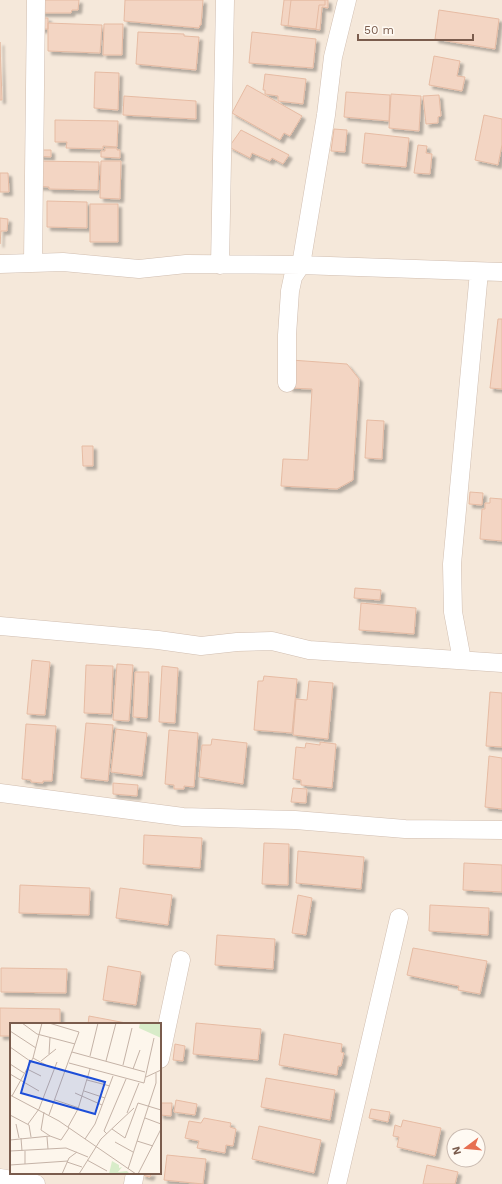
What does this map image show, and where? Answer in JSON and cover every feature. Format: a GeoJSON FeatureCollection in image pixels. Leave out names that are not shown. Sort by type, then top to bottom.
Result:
{"type":"FeatureCollection","features":[{"type":"Feature","properties":{"kind":"street"},"geometry":{"type":"LineString","coordinates":[[34,262],[36,0]]}},
{"type":"Feature","properties":{"kind":"street"},"geometry":{"type":"LineString","coordinates":[[220,265],[225,0]]}},
{"type":"Feature","properties":{"kind":"street"},"geometry":{"type":"LineString","coordinates":[[287,383],[287,334],[292,277],[300,265],[326,116],[333,57],[347,0]]}},
{"type":"Feature","properties":{"kind":"street"},"geometry":{"type":"LineString","coordinates":[[0,264],[63,262],[139,268],[186,264],[300,265],[502,272]]}},
{"type":"Feature","properties":{"kind":"street"},"geometry":{"type":"LineString","coordinates":[[462,660],[453,612],[452,564],[479,272]]}},
{"type":"Feature","properties":{"kind":"street"},"geometry":{"type":"LineString","coordinates":[[0,626],[158,640],[201,646],[237,642],[272,641],[309,650],[502,663]]}},
{"type":"Feature","properties":{"kind":"street"},"geometry":{"type":"LineString","coordinates":[[0,793],[183,817],[295,820],[405,829],[502,830]]}},
{"type":"Feature","properties":{"kind":"street"},"geometry":{"type":"LineString","coordinates":[[337,1184],[399,918]]}},
{"type":"Feature","properties":{"kind":"street"},"geometry":{"type":"LineString","coordinates":[[161,1054],[181,960]]}},
{"type":"Feature","properties":{"kind":"street"},"geometry":{"type":"LineString","coordinates":[[133,1184],[135,1174]]}},
{"type":"Feature","properties":{"kind":"street"},"geometry":{"type":"LineString","coordinates":[[4,1181],[36,1184]]}},
{"type":"Feature","properties":{"kind":"shaded area"},"geometry":{"type":"Polygon","coordinates":[[[0,0],[502,0],[502,1184],[0,1184],[0,0]]]}},
{"type":"Feature","properties":{"kind":"building"},"geometry":{"type":"Polygon","coordinates":[[[41,0],[79,0],[78,10],[72,10],[71,13],[41,13],[41,0]]]}},
{"type":"Feature","properties":{"kind":"building"},"geometry":{"type":"Polygon","coordinates":[[[125,0],[203,0],[201,25],[199,28],[124,21],[125,0]]]}},
{"type":"Feature","properties":{"kind":"building"},"geometry":{"type":"Polygon","coordinates":[[[284,0],[325,0],[325,5],[319,5],[316,29],[281,25],[284,0]]]}},
{"type":"Feature","properties":{"kind":"building"},"geometry":{"type":"Polygon","coordinates":[[[291,0],[328,0],[328,8],[322,7],[320,30],[288,26],[291,0]]]}},
{"type":"Feature","properties":{"kind":"building"},"geometry":{"type":"Polygon","coordinates":[[[439,10],[499,19],[495,49],[435,39],[439,10]]]}},
{"type":"Feature","properties":{"kind":"building"},"geometry":{"type":"Polygon","coordinates":[[[38,18],[48,18],[48,29],[38,29],[38,18]]]}},
{"type":"Feature","properties":{"kind":"building"},"geometry":{"type":"Polygon","coordinates":[[[48,23],[102,25],[100,53],[48,51],[48,23]]]}},
{"type":"Feature","properties":{"kind":"building"},"geometry":{"type":"Polygon","coordinates":[[[104,24],[123,24],[122,55],[103,55],[104,24]]]}},
{"type":"Feature","properties":{"kind":"building"},"geometry":{"type":"Polygon","coordinates":[[[138,32],[184,34],[184,36],[199,37],[196,70],[136,64],[138,32]]]}},
{"type":"Feature","properties":{"kind":"building"},"geometry":{"type":"Polygon","coordinates":[[[252,32],[316,39],[313,68],[249,63],[252,32]]]}},
{"type":"Feature","properties":{"kind":"building"},"geometry":{"type":"Polygon","coordinates":[[[0,42],[2,100],[0,100],[0,42]]]}},
{"type":"Feature","properties":{"kind":"building"},"geometry":{"type":"Polygon","coordinates":[[[434,56],[460,61],[457,76],[465,77],[462,91],[429,85],[434,56]]]}},
{"type":"Feature","properties":{"kind":"building"},"geometry":{"type":"Polygon","coordinates":[[[95,72],[119,73],[118,110],[94,108],[95,72]]]}},
{"type":"Feature","properties":{"kind":"building"},"geometry":{"type":"Polygon","coordinates":[[[265,74],[306,79],[303,104],[278,101],[278,96],[265,94],[265,90],[263,90],[265,74]]]}},
{"type":"Feature","properties":{"kind":"building"},"geometry":{"type":"Polygon","coordinates":[[[247,85],[302,116],[290,136],[284,133],[280,140],[232,113],[247,85]]]}},
{"type":"Feature","properties":{"kind":"building"},"geometry":{"type":"Polygon","coordinates":[[[346,92],[390,95],[389,121],[344,117],[346,92]]]}},
{"type":"Feature","properties":{"kind":"building"},"geometry":{"type":"Polygon","coordinates":[[[391,94],[421,96],[419,131],[389,128],[391,94]]]}},
{"type":"Feature","properties":{"kind":"building"},"geometry":{"type":"Polygon","coordinates":[[[439,95],[441,116],[438,117],[438,123],[426,124],[423,96],[439,95]]]}},
{"type":"Feature","properties":{"kind":"building"},"geometry":{"type":"Polygon","coordinates":[[[124,96],[196,101],[196,119],[123,115],[124,96]]]}},
{"type":"Feature","properties":{"kind":"building"},"geometry":{"type":"Polygon","coordinates":[[[484,115],[502,119],[502,145],[498,165],[475,160],[484,115]]]}},
{"type":"Feature","properties":{"kind":"building"},"geometry":{"type":"Polygon","coordinates":[[[55,120],[118,121],[117,147],[103,146],[103,149],[66,148],[67,142],[55,142],[55,120]]]}},
{"type":"Feature","properties":{"kind":"building"},"geometry":{"type":"Polygon","coordinates":[[[334,129],[347,130],[345,152],[331,151],[334,129]]]}},
{"type":"Feature","properties":{"kind":"building"},"geometry":{"type":"Polygon","coordinates":[[[241,130],[289,155],[283,164],[272,158],[270,161],[252,153],[250,158],[229,147],[241,130]]]}},
{"type":"Feature","properties":{"kind":"building"},"geometry":{"type":"Polygon","coordinates":[[[365,133],[409,138],[406,167],[362,163],[365,133]]]}},
{"type":"Feature","properties":{"kind":"building"},"geometry":{"type":"Polygon","coordinates":[[[418,145],[427,146],[426,153],[432,154],[430,174],[414,173],[418,145]]]}},
{"type":"Feature","properties":{"kind":"building"},"geometry":{"type":"Polygon","coordinates":[[[105,148],[117,148],[117,150],[120,150],[120,158],[101,157],[101,151],[105,151],[105,148]]]}},
{"type":"Feature","properties":{"kind":"building"},"geometry":{"type":"Polygon","coordinates":[[[36,150],[51,150],[51,157],[36,156],[36,150]]]}},
{"type":"Feature","properties":{"kind":"building"},"geometry":{"type":"Polygon","coordinates":[[[36,161],[99,162],[98,190],[49,189],[49,187],[36,186],[36,161]]]}},
{"type":"Feature","properties":{"kind":"building"},"geometry":{"type":"Polygon","coordinates":[[[101,161],[121,161],[120,199],[100,198],[101,161]]]}},
{"type":"Feature","properties":{"kind":"building"},"geometry":{"type":"Polygon","coordinates":[[[0,173],[8,173],[9,192],[0,192],[0,173]]]}},
{"type":"Feature","properties":{"kind":"building"},"geometry":{"type":"Polygon","coordinates":[[[47,201],[87,202],[87,228],[47,227],[47,201]]]}},
{"type":"Feature","properties":{"kind":"building"},"geometry":{"type":"Polygon","coordinates":[[[90,204],[118,204],[118,242],[90,242],[90,204]]]}},
{"type":"Feature","properties":{"kind":"building"},"geometry":{"type":"Polygon","coordinates":[[[0,218],[8,219],[7,231],[1,231],[0,244],[0,218]]]}},
{"type":"Feature","properties":{"kind":"building"},"geometry":{"type":"Polygon","coordinates":[[[498,319],[502,319],[502,389],[490,388],[498,319]]]}},
{"type":"Feature","properties":{"kind":"building"},"geometry":{"type":"Polygon","coordinates":[[[291,360],[347,364],[359,379],[353,480],[337,489],[281,486],[283,459],[308,460],[312,389],[289,388],[291,360]]]}},
{"type":"Feature","properties":{"kind":"building"},"geometry":{"type":"Polygon","coordinates":[[[367,420],[384,421],[382,459],[365,458],[367,420]]]}},
{"type":"Feature","properties":{"kind":"building"},"geometry":{"type":"Polygon","coordinates":[[[82,446],[93,446],[93,466],[83,466],[82,446]]]}},
{"type":"Feature","properties":{"kind":"building"},"geometry":{"type":"Polygon","coordinates":[[[470,492],[483,493],[482,505],[469,504],[470,492]]]}},
{"type":"Feature","properties":{"kind":"building"},"geometry":{"type":"Polygon","coordinates":[[[490,498],[502,499],[502,541],[480,539],[482,509],[485,509],[485,503],[490,503],[490,498]]]}},
{"type":"Feature","properties":{"kind":"building"},"geometry":{"type":"Polygon","coordinates":[[[355,588],[381,590],[380,600],[354,598],[355,588]]]}},
{"type":"Feature","properties":{"kind":"building"},"geometry":{"type":"Polygon","coordinates":[[[361,603],[416,608],[414,634],[359,630],[361,603]]]}},
{"type":"Feature","properties":{"kind":"building"},"geometry":{"type":"Polygon","coordinates":[[[32,660],[50,662],[45,715],[27,714],[32,660]]]}},
{"type":"Feature","properties":{"kind":"building"},"geometry":{"type":"Polygon","coordinates":[[[117,664],[133,665],[129,721],[113,720],[117,664]]]}},
{"type":"Feature","properties":{"kind":"building"},"geometry":{"type":"Polygon","coordinates":[[[86,665],[113,666],[111,714],[84,713],[86,665]]]}},
{"type":"Feature","properties":{"kind":"building"},"geometry":{"type":"Polygon","coordinates":[[[162,666],[178,668],[175,723],[159,722],[162,666]]]}},
{"type":"Feature","properties":{"kind":"building"},"geometry":{"type":"Polygon","coordinates":[[[135,672],[149,672],[147,718],[133,717],[135,672]]]}},
{"type":"Feature","properties":{"kind":"building"},"geometry":{"type":"Polygon","coordinates":[[[264,676],[297,679],[292,733],[254,730],[258,681],[263,681],[264,676]]]}},
{"type":"Feature","properties":{"kind":"building"},"geometry":{"type":"Polygon","coordinates":[[[309,681],[333,683],[328,739],[293,735],[296,699],[307,700],[309,681]]]}},
{"type":"Feature","properties":{"kind":"building"},"geometry":{"type":"Polygon","coordinates":[[[490,692],[502,693],[502,747],[486,746],[490,692]]]}},
{"type":"Feature","properties":{"kind":"building"},"geometry":{"type":"Polygon","coordinates":[[[86,723],[113,725],[108,781],[81,778],[86,723]]]}},
{"type":"Feature","properties":{"kind":"building"},"geometry":{"type":"Polygon","coordinates":[[[26,724],[56,726],[52,781],[43,781],[43,783],[31,782],[31,780],[22,779],[26,724]]]}},
{"type":"Feature","properties":{"kind":"building"},"geometry":{"type":"Polygon","coordinates":[[[116,729],[147,733],[142,776],[111,772],[116,729]]]}},
{"type":"Feature","properties":{"kind":"building"},"geometry":{"type":"Polygon","coordinates":[[[169,730],[198,733],[194,787],[184,786],[184,789],[174,789],[174,785],[165,784],[169,730]]]}},
{"type":"Feature","properties":{"kind":"building"},"geometry":{"type":"Polygon","coordinates":[[[212,739],[247,743],[243,784],[199,777],[202,745],[211,745],[212,739]]]}},
{"type":"Feature","properties":{"kind":"building"},"geometry":{"type":"Polygon","coordinates":[[[320,742],[336,744],[332,788],[301,785],[301,780],[293,779],[296,747],[305,748],[306,743],[320,745],[320,742]]]}},
{"type":"Feature","properties":{"kind":"building"},"geometry":{"type":"Polygon","coordinates":[[[489,756],[502,758],[502,809],[485,807],[489,756]]]}},
{"type":"Feature","properties":{"kind":"building"},"geometry":{"type":"Polygon","coordinates":[[[113,783],[138,785],[137,796],[113,794],[113,783]]]}},
{"type":"Feature","properties":{"kind":"building"},"geometry":{"type":"Polygon","coordinates":[[[293,788],[307,789],[306,803],[291,802],[293,788]]]}},
{"type":"Feature","properties":{"kind":"building"},"geometry":{"type":"Polygon","coordinates":[[[144,835],[202,838],[200,868],[143,864],[144,835]]]}},
{"type":"Feature","properties":{"kind":"building"},"geometry":{"type":"Polygon","coordinates":[[[264,843],[289,844],[288,885],[262,884],[264,843]]]}},
{"type":"Feature","properties":{"kind":"building"},"geometry":{"type":"Polygon","coordinates":[[[298,851],[364,857],[361,889],[296,883],[298,851]]]}},
{"type":"Feature","properties":{"kind":"building"},"geometry":{"type":"Polygon","coordinates":[[[464,863],[502,865],[502,892],[463,890],[464,863]]]}},
{"type":"Feature","properties":{"kind":"building"},"geometry":{"type":"Polygon","coordinates":[[[20,885],[90,888],[89,915],[19,913],[20,885]]]}},
{"type":"Feature","properties":{"kind":"building"},"geometry":{"type":"Polygon","coordinates":[[[120,888],[172,895],[168,925],[116,918],[120,888]]]}},
{"type":"Feature","properties":{"kind":"building"},"geometry":{"type":"Polygon","coordinates":[[[298,895],[312,898],[306,935],[292,933],[298,895]]]}},
{"type":"Feature","properties":{"kind":"building"},"geometry":{"type":"Polygon","coordinates":[[[430,905],[489,908],[488,935],[429,931],[430,905]]]}},
{"type":"Feature","properties":{"kind":"building"},"geometry":{"type":"Polygon","coordinates":[[[217,935],[275,939],[273,969],[215,965],[217,935]]]}},
{"type":"Feature","properties":{"kind":"building"},"geometry":{"type":"Polygon","coordinates":[[[413,948],[487,961],[480,994],[458,990],[459,986],[407,975],[413,948]]]}},
{"type":"Feature","properties":{"kind":"building"},"geometry":{"type":"Polygon","coordinates":[[[108,966],[141,972],[136,1005],[103,1000],[108,966]]]}},
{"type":"Feature","properties":{"kind":"building"},"geometry":{"type":"Polygon","coordinates":[[[1,968],[67,969],[66,993],[1,992],[1,968]]]}},
{"type":"Feature","properties":{"kind":"building"},"geometry":{"type":"Polygon","coordinates":[[[0,1008],[60,1009],[60,1023],[10,1023],[10,1036],[0,1036],[0,1008]]]}},
{"type":"Feature","properties":{"kind":"building"},"geometry":{"type":"Polygon","coordinates":[[[89,1016],[126,1023],[88,1023],[89,1016]]]}},
{"type":"Feature","properties":{"kind":"building"},"geometry":{"type":"Polygon","coordinates":[[[196,1023],[261,1029],[258,1060],[193,1054],[196,1023]]]}},
{"type":"Feature","properties":{"kind":"building"},"geometry":{"type":"Polygon","coordinates":[[[284,1034],[342,1044],[341,1052],[344,1053],[341,1066],[338,1066],[337,1075],[279,1065],[284,1034]]]}},
{"type":"Feature","properties":{"kind":"building"},"geometry":{"type":"Polygon","coordinates":[[[175,1044],[185,1046],[183,1061],[173,1060],[175,1044]]]}},
{"type":"Feature","properties":{"kind":"building"},"geometry":{"type":"Polygon","coordinates":[[[266,1078],[335,1090],[330,1120],[261,1107],[266,1078]]]}},
{"type":"Feature","properties":{"kind":"building"},"geometry":{"type":"Polygon","coordinates":[[[176,1100],[197,1104],[195,1115],[174,1112],[176,1100]]]}},
{"type":"Feature","properties":{"kind":"building"},"geometry":{"type":"Polygon","coordinates":[[[161,1103],[172,1103],[171,1116],[161,1115],[161,1103]]]}},
{"type":"Feature","properties":{"kind":"building"},"geometry":{"type":"Polygon","coordinates":[[[371,1109],[390,1112],[388,1122],[369,1118],[371,1109]]]}},
{"type":"Feature","properties":{"kind":"building"},"geometry":{"type":"Polygon","coordinates":[[[204,1118],[231,1123],[230,1127],[236,1129],[233,1146],[226,1145],[225,1153],[197,1148],[199,1141],[185,1138],[189,1121],[201,1123],[204,1118]]]}},
{"type":"Feature","properties":{"kind":"building"},"geometry":{"type":"Polygon","coordinates":[[[403,1120],[441,1128],[435,1156],[397,1147],[399,1137],[393,1136],[395,1125],[401,1127],[403,1120]]]}},
{"type":"Feature","properties":{"kind":"building"},"geometry":{"type":"Polygon","coordinates":[[[259,1126],[321,1140],[314,1173],[252,1159],[259,1126]]]}},
{"type":"Feature","properties":{"kind":"building"},"geometry":{"type":"Polygon","coordinates":[[[167,1155],[206,1159],[203,1184],[164,1180],[167,1155]]]}},
{"type":"Feature","properties":{"kind":"building"},"geometry":{"type":"Polygon","coordinates":[[[427,1165],[458,1172],[455,1184],[423,1184],[427,1165]]]}},
{"type":"Feature","properties":{"kind":"building"},"geometry":{"type":"Polygon","coordinates":[[[142,1174],[152,1174],[150,1177],[142,1174]]]}}]}
